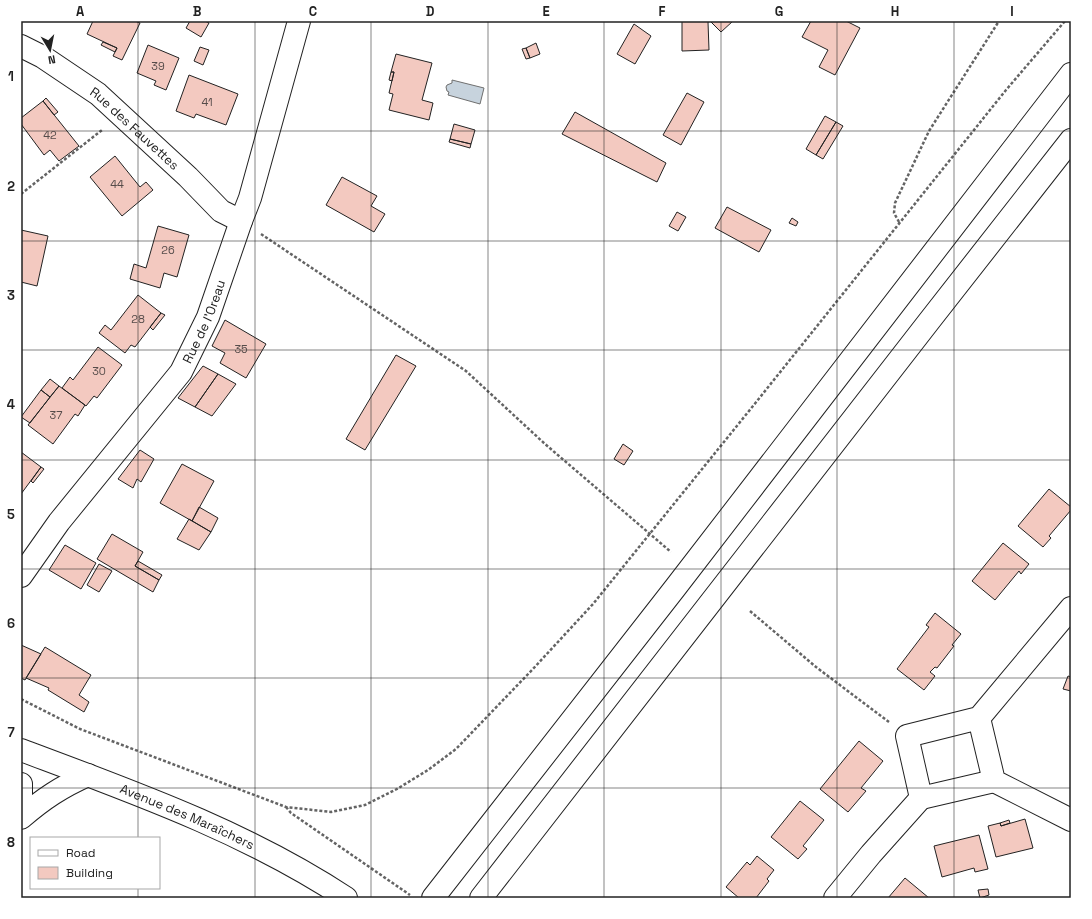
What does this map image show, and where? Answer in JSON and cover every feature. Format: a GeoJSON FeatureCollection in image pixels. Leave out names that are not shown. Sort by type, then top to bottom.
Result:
{"type":"FeatureCollection","features":[{"type":"Feature","properties":{"kind":"main road","name":"Rue de l'Oreau"},"geometry":{"type":"LineString","coordinates":[[21,576],[59,522],[181,372],[208,316],[250,198],[299,21]]}},
{"type":"Feature","properties":{"kind":"main road","name":"Rue des Fauvettes"},"geometry":{"type":"LineString","coordinates":[[21,46],[43,57],[98,94],[188,177],[221,211],[241,221]]}},
{"type":"Feature","properties":{"kind":"main road"},"geometry":{"type":"LineString","coordinates":[[433,898],[690,569],[1071,74]]}},
{"type":"Feature","properties":{"kind":"main road"},"geometry":{"type":"LineString","coordinates":[[481,898],[1071,140]]}},
{"type":"Feature","properties":{"kind":"main road"},"geometry":{"type":"LineString","coordinates":[[922,798],[906,736],[979,718],[1071,608]]}},
{"type":"Feature","properties":{"kind":"main road"},"geometry":{"type":"LineString","coordinates":[[979,718],[994,781]]}},
{"type":"Feature","properties":{"kind":"main road","name":"Avenue des Maraîchers"},"geometry":{"type":"LineString","coordinates":[[21,750],[176,809],[254,844],[346,898]]}},
{"type":"Feature","properties":{"kind":"main road"},"geometry":{"type":"LineString","coordinates":[[21,818],[42,800],[67,784],[88,775]]}},
{"type":"Feature","properties":{"kind":"main road"},"geometry":{"type":"LineString","coordinates":[[835,898],[871,854],[922,798],[994,781],[1071,820]]}},
{"type":"Feature","properties":{"kind":"main road"},"geometry":{"type":"LineString","coordinates":[[21,784],[21,797]]}},
{"type":"Feature","properties":{"kind":"path"},"geometry":{"type":"LineString","coordinates":[[899,222],[894,213],[895,204],[929,131],[999,21]]}},
{"type":"Feature","properties":{"kind":"path"},"geometry":{"type":"LineString","coordinates":[[21,699],[80,729],[286,807],[331,812],[366,805],[397,789],[428,770],[456,749],[593,604],[855,279],[899,222],[1006,90],[1065,21]]}},
{"type":"Feature","properties":{"kind":"path"},"geometry":{"type":"LineString","coordinates":[[21,194],[121,115]]}},
{"type":"Feature","properties":{"kind":"path"},"geometry":{"type":"LineString","coordinates":[[241,221],[466,371],[545,444],[671,552]]}},
{"type":"Feature","properties":{"kind":"path"},"geometry":{"type":"LineString","coordinates":[[750,611],[816,667],[906,736]]}},
{"type":"Feature","properties":{"kind":"path"},"geometry":{"type":"LineString","coordinates":[[286,807],[291,813],[414,898]]}},
{"type":"Feature","properties":{"kind":"shaded area"},"geometry":{"type":"Polygon","coordinates":[[[452,80],[484,88],[480,104],[448,95],[449,92],[447,91],[446,87],[452,83],[452,80]]]}},
{"type":"Feature","properties":{"kind":"building"},"geometry":{"type":"Polygon","coordinates":[[[93,21],[135,21],[140,23],[122,60],[113,56],[117,48],[87,34],[93,21]]]}},
{"type":"Feature","properties":{"kind":"building"},"geometry":{"type":"Polygon","coordinates":[[[190,21],[205,21],[209,23],[201,37],[186,28],[190,21]]]}},
{"type":"Feature","properties":{"kind":"building"},"geometry":{"type":"Polygon","coordinates":[[[682,21],[710,21],[708,22],[709,50],[682,51],[682,21]]]}},
{"type":"Feature","properties":{"kind":"building"},"geometry":{"type":"Polygon","coordinates":[[[710,21],[733,21],[721,32],[710,21]]]}},
{"type":"Feature","properties":{"kind":"building"},"geometry":{"type":"Polygon","coordinates":[[[811,21],[846,21],[860,28],[835,75],[819,67],[828,50],[802,37],[811,21]]]}},
{"type":"Feature","properties":{"kind":"building"},"geometry":{"type":"Polygon","coordinates":[[[634,24],[651,36],[635,64],[617,54],[634,24]]]}},
{"type":"Feature","properties":{"kind":"building"},"geometry":{"type":"Polygon","coordinates":[[[103,42],[117,48],[115,52],[101,45],[103,42]]]}},
{"type":"Feature","properties":{"kind":"building"},"geometry":{"type":"Polygon","coordinates":[[[536,43],[540,54],[530,58],[526,48],[536,43]]]}},
{"type":"Feature","properties":{"kind":"building"},"geometry":{"type":"Polygon","coordinates":[[[148,45],[179,58],[166,90],[154,85],[156,81],[137,73],[148,45]]]}},
{"type":"Feature","properties":{"kind":"building"},"geometry":{"type":"Polygon","coordinates":[[[200,47],[209,50],[203,65],[194,61],[200,47]]]}},
{"type":"Feature","properties":{"kind":"building"},"geometry":{"type":"Polygon","coordinates":[[[526,48],[530,58],[526,59],[522,49],[526,48]]]}},
{"type":"Feature","properties":{"kind":"building"},"geometry":{"type":"Polygon","coordinates":[[[396,54],[432,63],[422,100],[433,103],[429,120],[389,110],[393,94],[389,93],[394,72],[391,72],[396,54]]]}},
{"type":"Feature","properties":{"kind":"building"},"geometry":{"type":"Polygon","coordinates":[[[391,72],[394,72],[392,81],[389,80],[391,72]]]}},
{"type":"Feature","properties":{"kind":"building"},"geometry":{"type":"Polygon","coordinates":[[[189,75],[238,94],[226,125],[196,114],[194,118],[176,111],[189,75]]]}},
{"type":"Feature","properties":{"kind":"building"},"geometry":{"type":"Polygon","coordinates":[[[687,93],[704,102],[681,145],[663,135],[687,93]]]}},
{"type":"Feature","properties":{"kind":"building"},"geometry":{"type":"Polygon","coordinates":[[[46,98],[58,112],[54,115],[43,101],[46,98]]]}},
{"type":"Feature","properties":{"kind":"building"},"geometry":{"type":"Polygon","coordinates":[[[43,101],[79,146],[59,161],[50,150],[44,155],[21,124],[21,118],[43,101]]]}},
{"type":"Feature","properties":{"kind":"building"},"geometry":{"type":"Polygon","coordinates":[[[575,112],[666,163],[657,182],[562,134],[575,112]]]}},
{"type":"Feature","properties":{"kind":"building"},"geometry":{"type":"Polygon","coordinates":[[[825,116],[836,122],[816,155],[806,149],[825,116]]]}},
{"type":"Feature","properties":{"kind":"building"},"geometry":{"type":"Polygon","coordinates":[[[836,122],[843,126],[823,159],[816,155],[836,122]]]}},
{"type":"Feature","properties":{"kind":"building"},"geometry":{"type":"Polygon","coordinates":[[[454,124],[475,130],[471,144],[450,139],[454,124]]]}},
{"type":"Feature","properties":{"kind":"building"},"geometry":{"type":"Polygon","coordinates":[[[450,139],[471,144],[470,148],[449,142],[450,139]]]}},
{"type":"Feature","properties":{"kind":"building"},"geometry":{"type":"Polygon","coordinates":[[[115,156],[140,187],[146,182],[153,190],[122,216],[90,177],[115,156]]]}},
{"type":"Feature","properties":{"kind":"building"},"geometry":{"type":"Polygon","coordinates":[[[342,177],[377,196],[371,206],[385,214],[374,232],[326,205],[342,177]]]}},
{"type":"Feature","properties":{"kind":"building"},"geometry":{"type":"Polygon","coordinates":[[[727,207],[771,230],[759,252],[715,228],[727,207]]]}},
{"type":"Feature","properties":{"kind":"building"},"geometry":{"type":"Polygon","coordinates":[[[677,212],[686,217],[678,231],[669,226],[677,212]]]}},
{"type":"Feature","properties":{"kind":"building"},"geometry":{"type":"Polygon","coordinates":[[[792,218],[798,222],[796,226],[789,223],[792,218]]]}},
{"type":"Feature","properties":{"kind":"building"},"geometry":{"type":"Polygon","coordinates":[[[158,226],[189,235],[177,277],[164,273],[160,288],[130,279],[134,264],[146,268],[158,226]]]}},
{"type":"Feature","properties":{"kind":"building"},"geometry":{"type":"Polygon","coordinates":[[[21,230],[48,236],[37,286],[21,282],[21,230]]]}},
{"type":"Feature","properties":{"kind":"building"},"geometry":{"type":"Polygon","coordinates":[[[138,295],[161,313],[135,347],[131,345],[125,353],[99,333],[105,325],[111,330],[138,295]]]}},
{"type":"Feature","properties":{"kind":"building"},"geometry":{"type":"Polygon","coordinates":[[[161,313],[165,315],[153,330],[150,327],[161,313]]]}},
{"type":"Feature","properties":{"kind":"building"},"geometry":{"type":"Polygon","coordinates":[[[225,320],[266,344],[246,378],[220,363],[225,353],[212,346],[225,320]]]}},
{"type":"Feature","properties":{"kind":"building"},"geometry":{"type":"Polygon","coordinates":[[[98,347],[122,365],[97,398],[94,396],[86,406],[62,388],[70,377],[73,380],[98,347]]]}},
{"type":"Feature","properties":{"kind":"building"},"geometry":{"type":"Polygon","coordinates":[[[396,355],[416,366],[365,450],[346,439],[396,355]]]}},
{"type":"Feature","properties":{"kind":"building"},"geometry":{"type":"Polygon","coordinates":[[[203,366],[218,374],[195,407],[178,398],[203,366]]]}},
{"type":"Feature","properties":{"kind":"building"},"geometry":{"type":"Polygon","coordinates":[[[218,374],[236,384],[212,416],[195,407],[218,374]]]}},
{"type":"Feature","properties":{"kind":"building"},"geometry":{"type":"Polygon","coordinates":[[[50,379],[59,386],[50,397],[41,390],[50,379]]]}},
{"type":"Feature","properties":{"kind":"building"},"geometry":{"type":"Polygon","coordinates":[[[59,386],[85,405],[78,416],[75,414],[53,444],[28,425],[59,386]]]}},
{"type":"Feature","properties":{"kind":"building"},"geometry":{"type":"Polygon","coordinates":[[[41,390],[50,397],[30,423],[21,417],[41,390]]]}},
{"type":"Feature","properties":{"kind":"building"},"geometry":{"type":"Polygon","coordinates":[[[623,444],[633,451],[624,465],[614,459],[623,444]]]}},
{"type":"Feature","properties":{"kind":"building"},"geometry":{"type":"Polygon","coordinates":[[[140,450],[154,459],[141,482],[137,479],[133,488],[118,479],[140,450]]]}},
{"type":"Feature","properties":{"kind":"building"},"geometry":{"type":"Polygon","coordinates":[[[21,452],[41,467],[21,494],[21,452]]]}},
{"type":"Feature","properties":{"kind":"building"},"geometry":{"type":"Polygon","coordinates":[[[182,464],[214,481],[192,521],[160,503],[182,464]]]}},
{"type":"Feature","properties":{"kind":"building"},"geometry":{"type":"Polygon","coordinates":[[[41,467],[44,469],[33,483],[31,481],[41,467]]]}},
{"type":"Feature","properties":{"kind":"building"},"geometry":{"type":"Polygon","coordinates":[[[1049,489],[1071,507],[1071,510],[1049,536],[1051,538],[1043,547],[1018,526],[1049,489]]]}},
{"type":"Feature","properties":{"kind":"building"},"geometry":{"type":"Polygon","coordinates":[[[199,507],[218,518],[211,532],[192,521],[199,507]]]}},
{"type":"Feature","properties":{"kind":"building"},"geometry":{"type":"Polygon","coordinates":[[[189,519],[211,532],[199,550],[177,539],[189,519]]]}},
{"type":"Feature","properties":{"kind":"building"},"geometry":{"type":"Polygon","coordinates":[[[112,534],[143,552],[135,566],[159,580],[153,592],[97,559],[112,534]]]}},
{"type":"Feature","properties":{"kind":"building"},"geometry":{"type":"Polygon","coordinates":[[[1003,543],[1029,564],[1021,574],[1019,571],[995,600],[972,581],[1003,543]]]}},
{"type":"Feature","properties":{"kind":"building"},"geometry":{"type":"Polygon","coordinates":[[[65,545],[96,563],[81,589],[49,570],[65,545]]]}},
{"type":"Feature","properties":{"kind":"building"},"geometry":{"type":"Polygon","coordinates":[[[138,561],[162,575],[159,580],[135,566],[138,561]]]}},
{"type":"Feature","properties":{"kind":"building"},"geometry":{"type":"Polygon","coordinates":[[[99,564],[112,571],[99,592],[87,585],[99,564]]]}},
{"type":"Feature","properties":{"kind":"building"},"geometry":{"type":"Polygon","coordinates":[[[935,613],[961,634],[952,645],[954,646],[937,668],[935,667],[930,672],[935,676],[924,690],[897,669],[929,627],[926,625],[935,613]]]}},
{"type":"Feature","properties":{"kind":"building"},"geometry":{"type":"Polygon","coordinates":[[[21,645],[41,654],[25,680],[21,678],[21,645]]]}},
{"type":"Feature","properties":{"kind":"building"},"geometry":{"type":"Polygon","coordinates":[[[45,647],[91,675],[79,695],[89,702],[84,712],[48,690],[49,688],[26,678],[45,647]]]}},
{"type":"Feature","properties":{"kind":"building"},"geometry":{"type":"Polygon","coordinates":[[[1068,676],[1071,677],[1071,691],[1063,689],[1068,676]]]}},
{"type":"Feature","properties":{"kind":"building"},"geometry":{"type":"Polygon","coordinates":[[[859,741],[883,761],[861,788],[866,791],[848,812],[820,789],[859,741]]]}},
{"type":"Feature","properties":{"kind":"building"},"geometry":{"type":"Polygon","coordinates":[[[800,801],[824,820],[803,846],[807,849],[798,859],[771,837],[800,801]]]}},
{"type":"Feature","properties":{"kind":"building"},"geometry":{"type":"Polygon","coordinates":[[[1025,819],[1033,848],[996,857],[988,826],[1000,823],[1001,826],[1025,819]]]}},
{"type":"Feature","properties":{"kind":"building"},"geometry":{"type":"Polygon","coordinates":[[[1009,820],[1010,823],[1001,826],[1000,823],[1009,820]]]}},
{"type":"Feature","properties":{"kind":"building"},"geometry":{"type":"Polygon","coordinates":[[[979,835],[988,869],[975,872],[974,868],[942,877],[934,846],[979,835]]]}},
{"type":"Feature","properties":{"kind":"building"},"geometry":{"type":"Polygon","coordinates":[[[757,856],[774,870],[767,879],[769,881],[756,898],[739,898],[726,887],[747,862],[750,865],[757,856]]]}},
{"type":"Feature","properties":{"kind":"building"},"geometry":{"type":"Polygon","coordinates":[[[905,878],[929,898],[888,898],[905,878]]]}},
{"type":"Feature","properties":{"kind":"building"},"geometry":{"type":"Polygon","coordinates":[[[988,889],[989,895],[980,898],[978,890],[988,889]]]}}]}
